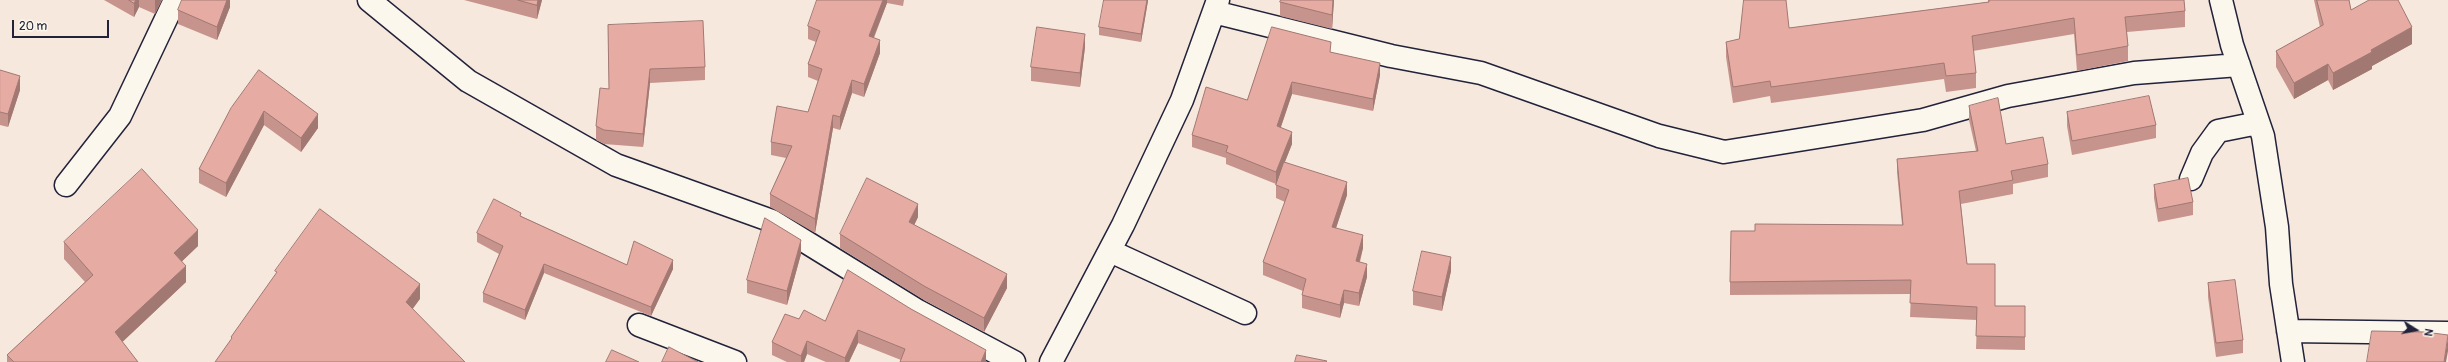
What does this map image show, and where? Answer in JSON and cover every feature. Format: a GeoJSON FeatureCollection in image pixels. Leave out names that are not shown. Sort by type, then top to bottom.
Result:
{"type":"FeatureCollection","features":[{"type":"Feature","properties":{"kind":"street"},"geometry":{"type":"LineString","coordinates":[[66,185],[120,116],[175,0]]}},
{"type":"Feature","properties":{"kind":"street"},"geometry":{"type":"LineString","coordinates":[[369,0],[468,82],[616,165],[772,221],[918,311],[1014,362]]}},
{"type":"Feature","properties":{"kind":"street"},"geometry":{"type":"LineString","coordinates":[[2221,0],[2239,65],[2262,136],[2277,228],[2281,284],[2293,362]]}},
{"type":"Feature","properties":{"kind":"street"},"geometry":{"type":"LineString","coordinates":[[1052,362],[1110,251],[1182,100],[1216,6],[1370,51],[1481,73],[1659,136],[1724,152],[1923,120],[2008,96],[2134,73],[2239,65]]}},
{"type":"Feature","properties":{"kind":"street"},"geometry":{"type":"LineString","coordinates":[[2191,179],[2202,153],[2218,131],[2258,123]]}},
{"type":"Feature","properties":{"kind":"street"},"geometry":{"type":"LineString","coordinates":[[1110,251],[1246,313]]}},
{"type":"Feature","properties":{"kind":"street"},"geometry":{"type":"LineString","coordinates":[[639,325],[735,362]]}},
{"type":"Feature","properties":{"kind":"street"},"geometry":{"type":"LineString","coordinates":[[2288,331],[2448,333]]}},
{"type":"Feature","properties":{"kind":"building"},"geometry":{"type":"Polygon","coordinates":[[[129,0],[136,0],[134,3],[129,0]]]}},
{"type":"Feature","properties":{"kind":"building"},"geometry":{"type":"Polygon","coordinates":[[[182,0],[227,0],[217,27],[178,10],[182,0]]]}},
{"type":"Feature","properties":{"kind":"building"},"geometry":{"type":"Polygon","coordinates":[[[518,0],[538,0],[537,5],[518,0]]]}},
{"type":"Feature","properties":{"kind":"building"},"geometry":{"type":"Polygon","coordinates":[[[817,0],[883,0],[869,36],[880,40],[864,84],[852,80],[840,117],[833,115],[815,219],[770,194],[792,146],[771,142],[777,106],[808,112],[822,69],[808,64],[820,31],[808,26],[817,0]]]}},
{"type":"Feature","properties":{"kind":"building"},"geometry":{"type":"Polygon","coordinates":[[[1104,0],[1147,0],[1141,34],[1099,27],[1104,0]]]}},
{"type":"Feature","properties":{"kind":"building"},"geometry":{"type":"Polygon","coordinates":[[[1281,0],[1333,0],[1332,15],[1280,2],[1281,0]]]}},
{"type":"Feature","properties":{"kind":"building"},"geometry":{"type":"Polygon","coordinates":[[[1744,0],[1786,0],[1789,28],[1989,2],[1989,0],[2184,0],[2185,11],[2125,17],[2128,46],[2077,55],[2074,18],[1972,36],[1976,73],[1946,76],[1944,63],[1771,87],[1770,81],[1733,87],[1726,42],[1739,39],[1744,0]]]}},
{"type":"Feature","properties":{"kind":"building"},"geometry":{"type":"Polygon","coordinates":[[[2317,0],[2349,0],[2351,10],[2369,0],[2398,0],[2412,27],[2371,50],[2372,52],[2333,73],[2328,64],[2294,83],[2276,51],[2323,25],[2317,0]]]}},
{"type":"Feature","properties":{"kind":"building"},"geometry":{"type":"Polygon","coordinates":[[[703,21],[705,67],[650,69],[643,134],[604,130],[596,126],[600,88],[609,89],[608,25],[703,21]]]}},
{"type":"Feature","properties":{"kind":"building"},"geometry":{"type":"Polygon","coordinates":[[[1037,27],[1085,34],[1080,73],[1031,67],[1037,27]]]}},
{"type":"Feature","properties":{"kind":"building"},"geometry":{"type":"Polygon","coordinates":[[[1272,27],[1331,42],[1330,52],[1380,63],[1373,99],[1292,82],[1277,126],[1292,132],[1276,172],[1226,152],[1228,146],[1192,135],[1206,87],[1247,100],[1272,27]]]}},
{"type":"Feature","properties":{"kind":"building"},"geometry":{"type":"Polygon","coordinates":[[[0,70],[20,76],[8,114],[0,112],[0,70]]]}},
{"type":"Feature","properties":{"kind":"building"},"geometry":{"type":"Polygon","coordinates":[[[259,70],[318,114],[301,138],[264,111],[226,183],[199,169],[231,108],[259,70]]]}},
{"type":"Feature","properties":{"kind":"building"},"geometry":{"type":"Polygon","coordinates":[[[2149,96],[2156,125],[2072,141],[2067,112],[2149,96]]]}},
{"type":"Feature","properties":{"kind":"building"},"geometry":{"type":"Polygon","coordinates":[[[1998,98],[2006,144],[2043,137],[2048,164],[2011,171],[2013,180],[1959,191],[1967,264],[1995,264],[1995,306],[2025,306],[2025,337],[1976,336],[1977,307],[1910,303],[1911,280],[1730,282],[1731,231],[1755,231],[1755,224],[1903,225],[1897,159],[1978,151],[1969,106],[1998,98]]]}},
{"type":"Feature","properties":{"kind":"building"},"geometry":{"type":"Polygon","coordinates":[[[1284,162],[1347,182],[1332,227],[1363,235],[1356,261],[1367,264],[1359,293],[1344,290],[1340,305],[1302,295],[1306,279],[1263,262],[1289,190],[1276,185],[1284,162]]]}},
{"type":"Feature","properties":{"kind":"building"},"geometry":{"type":"Polygon","coordinates":[[[142,169],[198,230],[174,253],[186,266],[115,332],[138,362],[14,362],[7,355],[93,275],[64,242],[142,169]]]}},
{"type":"Feature","properties":{"kind":"building"},"geometry":{"type":"Polygon","coordinates":[[[867,178],[918,204],[909,222],[1007,274],[984,318],[924,286],[840,234],[867,178]]]}},
{"type":"Feature","properties":{"kind":"building"},"geometry":{"type":"Polygon","coordinates":[[[2188,178],[2193,202],[2158,209],[2154,185],[2188,178]]]}},
{"type":"Feature","properties":{"kind":"building"},"geometry":{"type":"Polygon","coordinates":[[[494,199],[521,213],[520,216],[627,265],[634,241],[673,260],[651,307],[544,264],[525,310],[483,293],[503,246],[477,233],[494,199]]]}},
{"type":"Feature","properties":{"kind":"building"},"geometry":{"type":"Polygon","coordinates":[[[320,209],[420,284],[406,302],[465,362],[215,362],[277,272],[275,271],[320,209]]]}},
{"type":"Feature","properties":{"kind":"building"},"geometry":{"type":"Polygon","coordinates":[[[765,218],[801,240],[787,291],[747,280],[765,218]]]}},
{"type":"Feature","properties":{"kind":"building"},"geometry":{"type":"Polygon","coordinates":[[[1422,251],[1451,257],[1442,297],[1413,291],[1422,251]]]}},
{"type":"Feature","properties":{"kind":"building"},"geometry":{"type":"Polygon","coordinates":[[[848,270],[911,309],[986,350],[981,362],[900,362],[905,349],[858,330],[845,358],[807,341],[801,356],[772,342],[785,314],[799,319],[804,310],[825,321],[848,270]]]}},
{"type":"Feature","properties":{"kind":"building"},"geometry":{"type":"Polygon","coordinates":[[[2235,280],[2243,340],[2216,343],[2208,283],[2235,280]]]}},
{"type":"Feature","properties":{"kind":"building"},"geometry":{"type":"Polygon","coordinates":[[[2372,331],[2425,332],[2448,335],[2444,362],[2367,362],[2372,331]]]}},
{"type":"Feature","properties":{"kind":"building"},"geometry":{"type":"Polygon","coordinates":[[[669,347],[698,362],[662,362],[669,347]]]}},
{"type":"Feature","properties":{"kind":"building"},"geometry":{"type":"Polygon","coordinates":[[[612,350],[639,362],[606,362],[612,350]]]}},
{"type":"Feature","properties":{"kind":"building"},"geometry":{"type":"Polygon","coordinates":[[[1297,355],[1327,361],[1295,362],[1297,355]]]}}]}
